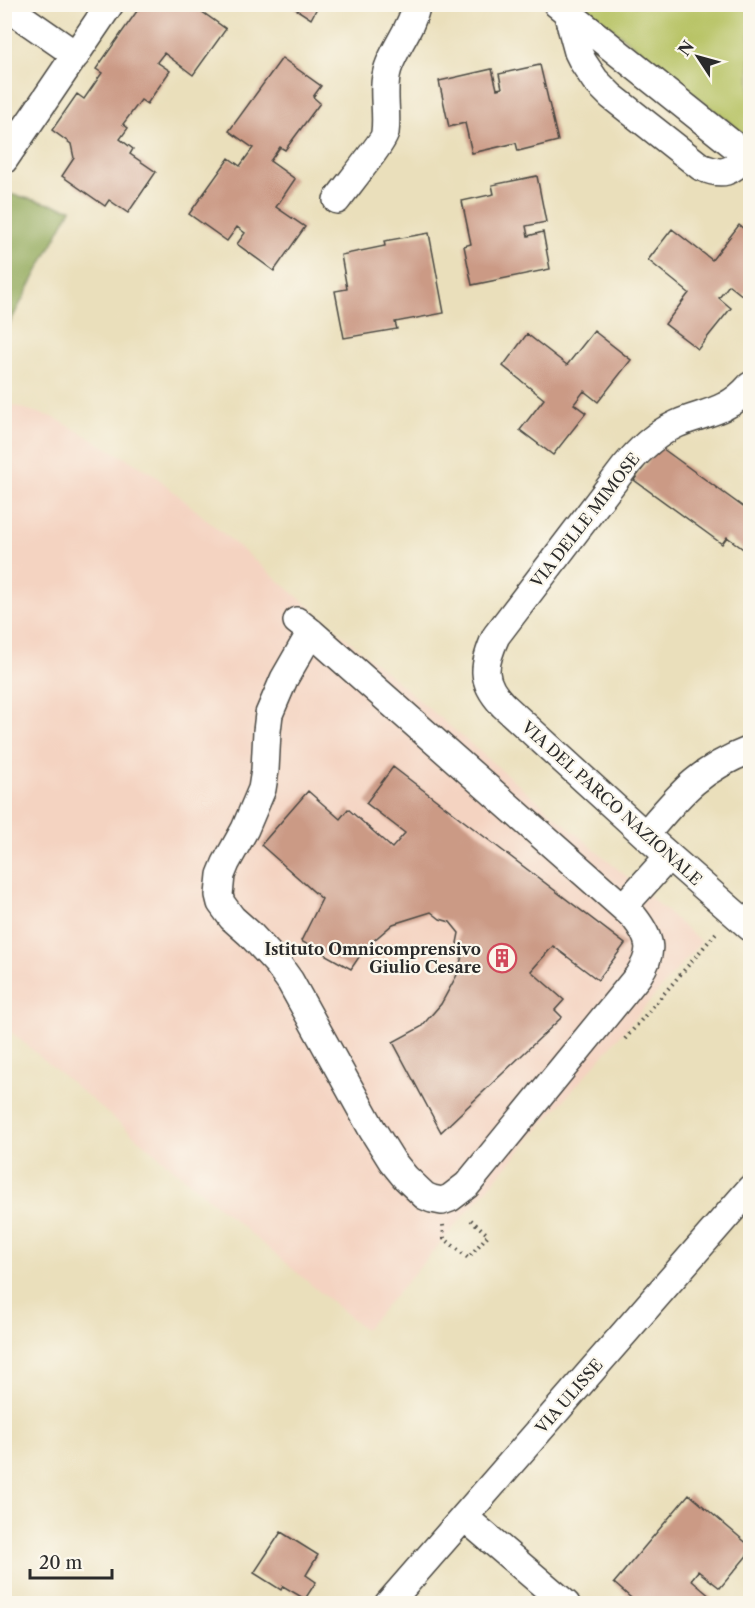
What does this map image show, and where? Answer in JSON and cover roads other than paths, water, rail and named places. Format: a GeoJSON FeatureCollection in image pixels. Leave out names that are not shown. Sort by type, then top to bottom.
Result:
{"type":"FeatureCollection","features":[{"type":"Feature","properties":{"kind":"street"},"geometry":{"type":"LineString","coordinates":[[4,160],[110,4]]}},
{"type":"Feature","properties":{"kind":"street"},"geometry":{"type":"LineString","coordinates":[[336,200],[385,135],[384,91],[387,70],[411,24],[417,4]]}},
{"type":"Feature","properties":{"kind":"street"},"geometry":{"type":"LineString","coordinates":[[4,5],[76,56]]}},
{"type":"Feature","properties":{"kind":"street"},"geometry":{"type":"LineString","coordinates":[[562,8],[748,157],[724,172],[710,171],[694,162],[611,96],[595,80],[583,62],[562,8]]}},
{"type":"Feature","properties":{"kind":"street","name":"VIA DELLE MIMOSE"},"geometry":{"type":"LineString","coordinates":[[486,671],[490,650],[496,636],[640,450],[669,427],[730,403],[750,386]]}},
{"type":"Feature","properties":{"kind":"street"},"geometry":{"type":"LineString","coordinates":[[304,627],[623,907],[634,917],[648,938],[649,957],[638,976],[467,1185],[442,1201],[425,1196],[405,1177],[383,1146],[290,981],[264,948],[226,911],[219,895],[219,885],[224,869],[245,829],[262,789],[270,714],[304,627]]}},
{"type":"Feature","properties":{"kind":"street","name":"VIA DEL PARCO NAZIONALE"},"geometry":{"type":"LineString","coordinates":[[486,671],[490,689],[503,705],[750,927]]}},
{"type":"Feature","properties":{"kind":"street"},"geometry":{"type":"LineString","coordinates":[[645,835],[680,794],[700,777],[725,761],[750,750]]}},
{"type":"Feature","properties":{"kind":"street"},"geometry":{"type":"LineString","coordinates":[[623,907],[669,856]]}},
{"type":"Feature","properties":{"kind":"street","name":"VIA ULISSE"},"geometry":{"type":"LineString","coordinates":[[388,1604],[750,1189]]}},
{"type":"Feature","properties":{"kind":"street"},"geometry":{"type":"LineString","coordinates":[[464,1517],[566,1604]]}},
{"type":"Feature","properties":{"kind":"place","name":"Istituto Omnicomprensivo Giulio Cesare"},"geometry":{"type":"Point","coordinates":[502,958]}}]}
